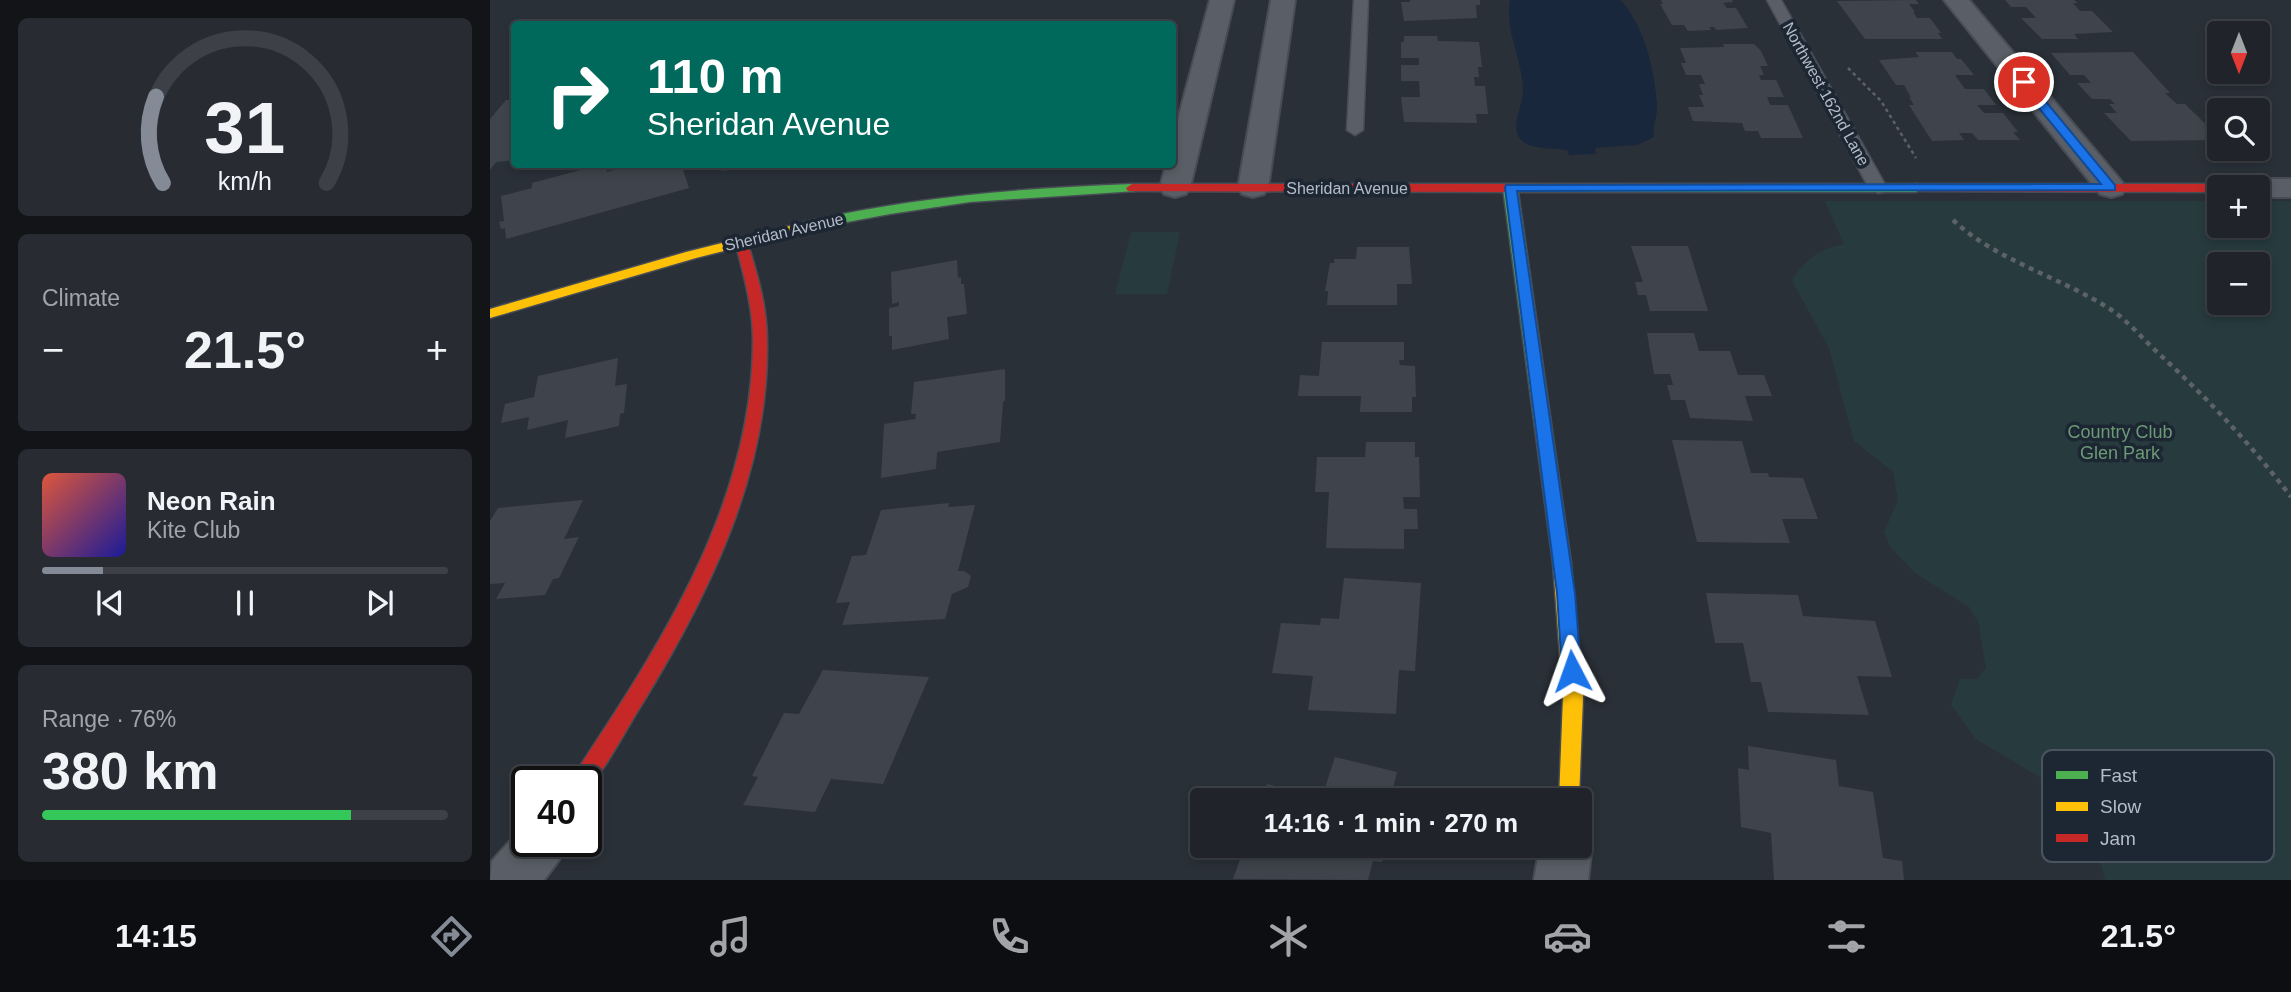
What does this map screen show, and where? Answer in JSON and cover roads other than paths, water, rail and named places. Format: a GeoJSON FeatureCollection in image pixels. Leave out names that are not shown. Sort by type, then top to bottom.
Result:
{"type":"FeatureCollection","features":[{"type":"Feature","properties":{"kind":"street"},"geometry":{"type":"LineString","coordinates":[[1175,188],[1222,0]]}},
{"type":"Feature","properties":{"kind":"street"},"geometry":{"type":"LineString","coordinates":[[1253,188],[1283,0]]}},
{"type":"Feature","properties":{"kind":"street"},"geometry":{"type":"LineString","coordinates":[[1956,0],[2111,188]]}},
{"type":"Feature","properties":{"kind":"street"},"geometry":{"type":"LineString","coordinates":[[1511,188],[1566,593],[1573,697],[1569,788]]}},
{"type":"Feature","properties":{"kind":"street","name":"Sheridan Avenue"},"geometry":{"type":"LineString","coordinates":[[490,314],[741,242],[837,219],[957,199],[1081,189],[2207,188]]}},
{"type":"Feature","properties":{"kind":"street"},"geometry":{"type":"LineString","coordinates":[[2270,188],[2291,188]]}},
{"type":"Feature","properties":{"kind":"street"},"geometry":{"type":"LineString","coordinates":[[591,766],[639,695],[688,609],[731,508],[753,424],[760,355],[754,295],[741,242]]}},
{"type":"Feature","properties":{"kind":"street"},"geometry":{"type":"LineString","coordinates":[[511,880],[529,857]]}},
{"type":"Feature","properties":{"kind":"street"},"geometry":{"type":"LineString","coordinates":[[1561,880],[1564,858]]}},
{"type":"Feature","properties":{"kind":"lane"},"geometry":{"type":"LineString","coordinates":[[1355,130],[1362,0]]}},
{"type":"Feature","properties":{"kind":"lane","name":"Northwest 162nd Lane"},"geometry":{"type":"LineString","coordinates":[[1774,0],[1878,188]]}},
{"type":"Feature","properties":{"kind":"water"},"geometry":{"type":"Polygon","coordinates":[[[1510,0],[1621,0],[1636,23],[1651,63],[1657,104],[1654,137],[1637,145],[1595,148],[1596,154],[1569,155],[1567,150],[1535,147],[1524,143],[1516,128],[1523,91],[1511,34],[1510,0]]]}},
{"type":"Feature","properties":{"kind":"park label","name":"Country Club Glen Park"},"geometry":{"type":"Point","coordinates":[2120,442]}}]}
